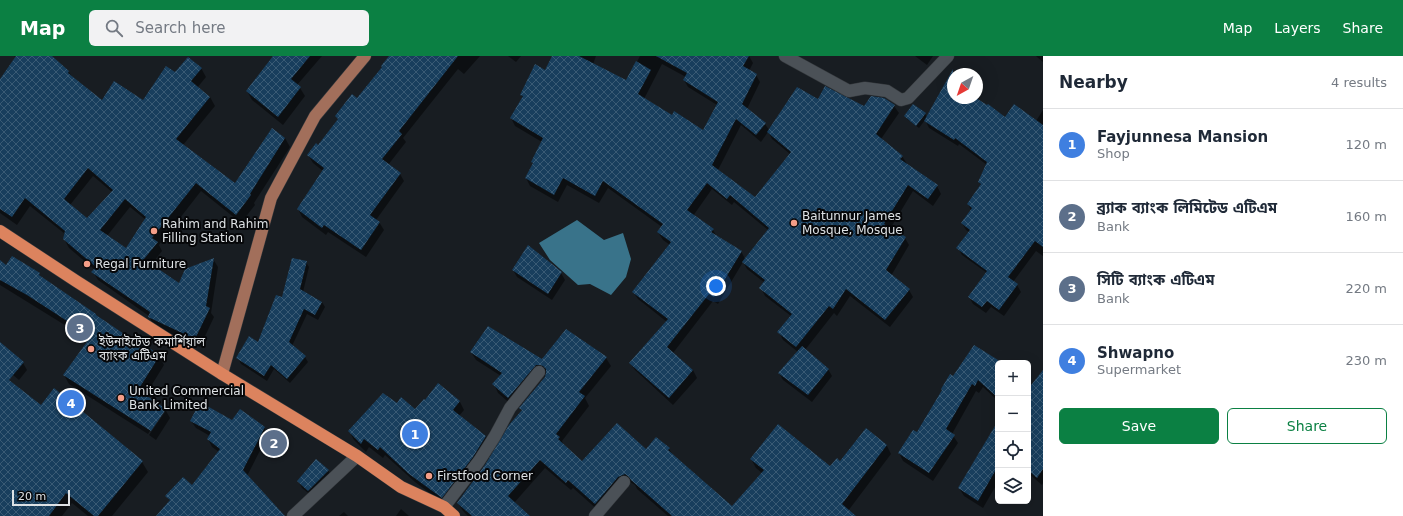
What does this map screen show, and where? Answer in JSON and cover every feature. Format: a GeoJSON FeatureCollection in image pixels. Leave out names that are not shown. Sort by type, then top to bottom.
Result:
{"type":"FeatureCollection","features":[{"type":"Feature","properties":{"kind":"highway"},"geometry":{"type":"LineString","coordinates":[[0,230],[76,281],[222,374],[357,456],[401,487],[444,508],[454,516]]}},
{"type":"Feature","properties":{"kind":"main road"},"geometry":{"type":"LineString","coordinates":[[222,374],[271,198],[315,116],[365,56]]}},
{"type":"Feature","properties":{"kind":"street"},"geometry":{"type":"LineString","coordinates":[[785,56],[849,91],[865,88],[887,91],[901,100],[908,98],[948,56]]}},
{"type":"Feature","properties":{"kind":"street"},"geometry":{"type":"LineString","coordinates":[[444,508],[480,461],[510,408],[540,372]]}},
{"type":"Feature","properties":{"kind":"street"},"geometry":{"type":"LineString","coordinates":[[293,516],[357,456]]}},
{"type":"Feature","properties":{"kind":"street"},"geometry":{"type":"LineString","coordinates":[[595,516],[624,482]]}},
{"type":"Feature","properties":{"kind":"water"},"geometry":{"type":"Polygon","coordinates":[[[577,220],[604,240],[623,233],[631,259],[626,277],[611,295],[590,284],[578,285],[550,260],[539,243],[577,220]]]}},
{"type":"Feature","properties":{"kind":"building"},"geometry":{"type":"Polygon","coordinates":[[[16,56],[52,56],[69,71],[68,73],[102,100],[114,81],[143,100],[166,66],[175,72],[188,57],[202,68],[191,81],[210,97],[176,139],[235,183],[272,128],[285,138],[250,194],[251,195],[236,215],[196,183],[152,238],[158,242],[144,259],[179,283],[185,269],[214,258],[206,306],[210,308],[195,339],[148,317],[150,312],[91,272],[96,267],[63,239],[65,231],[25,198],[12,217],[0,209],[0,79],[16,56]],[[88,168],[64,199],[87,218],[113,190],[88,168]],[[125,199],[100,230],[126,248],[146,217],[125,199]]]}},
{"type":"Feature","properties":{"kind":"building"},"geometry":{"type":"Polygon","coordinates":[[[273,56],[310,56],[291,79],[301,87],[278,117],[246,91],[273,56]]]}},
{"type":"Feature","properties":{"kind":"building"},"geometry":{"type":"Polygon","coordinates":[[[389,56],[458,56],[399,131],[402,134],[382,159],[401,173],[370,215],[380,222],[361,250],[324,225],[322,228],[297,209],[324,168],[307,155],[316,143],[318,145],[338,119],[335,116],[352,94],[357,98],[389,56]]]}},
{"type":"Feature","properties":{"kind":"building"},"geometry":{"type":"Polygon","coordinates":[[[552,56],[579,56],[626,80],[636,61],[651,70],[638,94],[672,115],[674,111],[703,130],[718,102],[683,80],[687,73],[656,56],[749,56],[743,66],[757,74],[742,104],[766,123],[756,135],[736,119],[712,165],[755,197],[791,152],[767,132],[797,87],[818,99],[825,86],[864,106],[871,96],[884,98],[895,105],[876,134],[903,156],[900,159],[938,185],[928,199],[908,185],[884,224],[906,237],[886,270],[910,289],[885,320],[846,289],[833,309],[829,306],[796,347],[777,332],[792,314],[759,288],[765,280],[742,262],[769,228],[730,195],[727,199],[707,183],[687,210],[714,229],[711,232],[742,251],[714,297],[709,294],[667,347],[693,370],[669,398],[629,363],[668,319],[632,292],[671,242],[657,232],[663,224],[603,181],[595,196],[563,178],[554,195],[525,178],[543,138],[510,118],[523,96],[520,95],[535,64],[545,70],[552,56]]]}},
{"type":"Feature","properties":{"kind":"building"},"geometry":{"type":"Polygon","coordinates":[[[947,80],[947,104],[983,104],[983,102],[987,105],[988,104],[1005,117],[1014,104],[1043,125],[1043,247],[1035,241],[1008,277],[1018,284],[999,310],[987,301],[982,307],[968,297],[987,271],[956,248],[970,230],[961,223],[972,208],[967,204],[981,184],[978,182],[987,162],[955,138],[954,140],[924,121],[947,80]]]}},
{"type":"Feature","properties":{"kind":"building"},"geometry":{"type":"Polygon","coordinates":[[[913,104],[926,113],[916,126],[904,116],[913,104]]]}},
{"type":"Feature","properties":{"kind":"building"},"geometry":{"type":"Polygon","coordinates":[[[528,245],[562,272],[548,294],[512,270],[528,245]]]}},
{"type":"Feature","properties":{"kind":"building"},"geometry":{"type":"Polygon","coordinates":[[[12,256],[40,273],[39,275],[136,342],[137,340],[160,355],[138,390],[166,409],[151,431],[63,375],[89,339],[86,336],[87,334],[27,295],[0,280],[0,260],[6,265],[12,256]]]}},
{"type":"Feature","properties":{"kind":"building"},"geometry":{"type":"Polygon","coordinates":[[[292,258],[307,261],[300,289],[322,302],[315,315],[304,309],[289,342],[306,356],[287,379],[271,365],[264,376],[236,358],[249,336],[258,342],[276,295],[282,297],[292,258]]]}},
{"type":"Feature","properties":{"kind":"building"},"geometry":{"type":"Polygon","coordinates":[[[488,326],[542,359],[566,329],[607,357],[579,392],[585,396],[556,434],[560,437],[558,439],[582,461],[617,423],[646,449],[656,437],[670,448],[668,450],[732,506],[764,470],[750,459],[778,424],[830,466],[837,458],[840,461],[866,428],[887,445],[842,504],[856,516],[672,516],[625,474],[618,477],[595,504],[568,480],[566,483],[540,460],[508,496],[530,516],[472,516],[457,503],[485,465],[509,425],[522,410],[519,408],[545,377],[546,373],[546,369],[543,366],[536,365],[508,398],[492,384],[502,373],[470,352],[488,326]]]}},
{"type":"Feature","properties":{"kind":"building"},"geometry":{"type":"Polygon","coordinates":[[[0,342],[24,362],[9,380],[41,405],[54,388],[143,461],[98,516],[94,516],[66,493],[49,516],[0,516],[0,342]]]}},
{"type":"Feature","properties":{"kind":"building"},"geometry":{"type":"Polygon","coordinates":[[[974,345],[998,360],[995,360],[995,395],[978,380],[975,386],[972,384],[946,429],[955,435],[929,473],[898,453],[913,430],[917,432],[950,374],[953,376],[974,345]]]}},
{"type":"Feature","properties":{"kind":"building"},"geometry":{"type":"Polygon","coordinates":[[[802,346],[829,369],[808,395],[778,373],[802,346]]]}},
{"type":"Feature","properties":{"kind":"building"},"geometry":{"type":"Polygon","coordinates":[[[1043,370],[1043,469],[1037,478],[1031,473],[1031,385],[1043,370]]]}},
{"type":"Feature","properties":{"kind":"building"},"geometry":{"type":"Polygon","coordinates":[[[438,383],[460,401],[453,410],[486,436],[473,457],[442,498],[409,474],[380,447],[378,450],[364,439],[361,444],[348,431],[383,393],[397,403],[401,397],[415,409],[424,399],[425,400],[438,383]]]}},
{"type":"Feature","properties":{"kind":"building"},"geometry":{"type":"Polygon","coordinates":[[[200,402],[232,420],[240,409],[265,427],[243,470],[285,516],[156,516],[170,500],[165,496],[183,477],[192,485],[220,449],[207,439],[211,432],[190,421],[200,402]]]}},
{"type":"Feature","properties":{"kind":"building"},"geometry":{"type":"Polygon","coordinates":[[[995,426],[995,471],[978,501],[958,488],[995,426]]]}},
{"type":"Feature","properties":{"kind":"building"},"geometry":{"type":"Polygon","coordinates":[[[316,459],[329,470],[308,491],[297,481],[316,459]]]}},
{"type":"Feature","properties":{"kind":"place","name":"Baitunnur James Mosque, Mosque"},"geometry":{"type":"Point","coordinates":[794,223]}},
{"type":"Feature","properties":{"kind":"place","name":"Rahim and Rahim Filling Station"},"geometry":{"type":"Point","coordinates":[154,231]}},
{"type":"Feature","properties":{"kind":"place","name":"Regal Furniture"},"geometry":{"type":"Point","coordinates":[87,264]}},
{"type":"Feature","properties":{"kind":"place","name":"সিটি ব্যাংক এটিএম"},"geometry":{"type":"Point","coordinates":[80,328]}},
{"type":"Feature","properties":{"kind":"place","name":"ইউনাইটেড কমার্শিয়াল ব্যাংক এটিএম"},"geometry":{"type":"Point","coordinates":[91,349]}},
{"type":"Feature","properties":{"kind":"place","name":"United Commercial Bank Limited"},"geometry":{"type":"Point","coordinates":[121,398]}},
{"type":"Feature","properties":{"kind":"place","name":"Shwapno"},"geometry":{"type":"Point","coordinates":[71,403]}},
{"type":"Feature","properties":{"kind":"place","name":"Fayjunnesa Mansion"},"geometry":{"type":"Point","coordinates":[415,434]}},
{"type":"Feature","properties":{"kind":"place","name":"ব্র্যাক ব্যাংক লিমিটেড এটিএম"},"geometry":{"type":"Point","coordinates":[274,443]}},
{"type":"Feature","properties":{"kind":"place","name":"Firstfood Corner"},"geometry":{"type":"Point","coordinates":[429,476]}}]}
